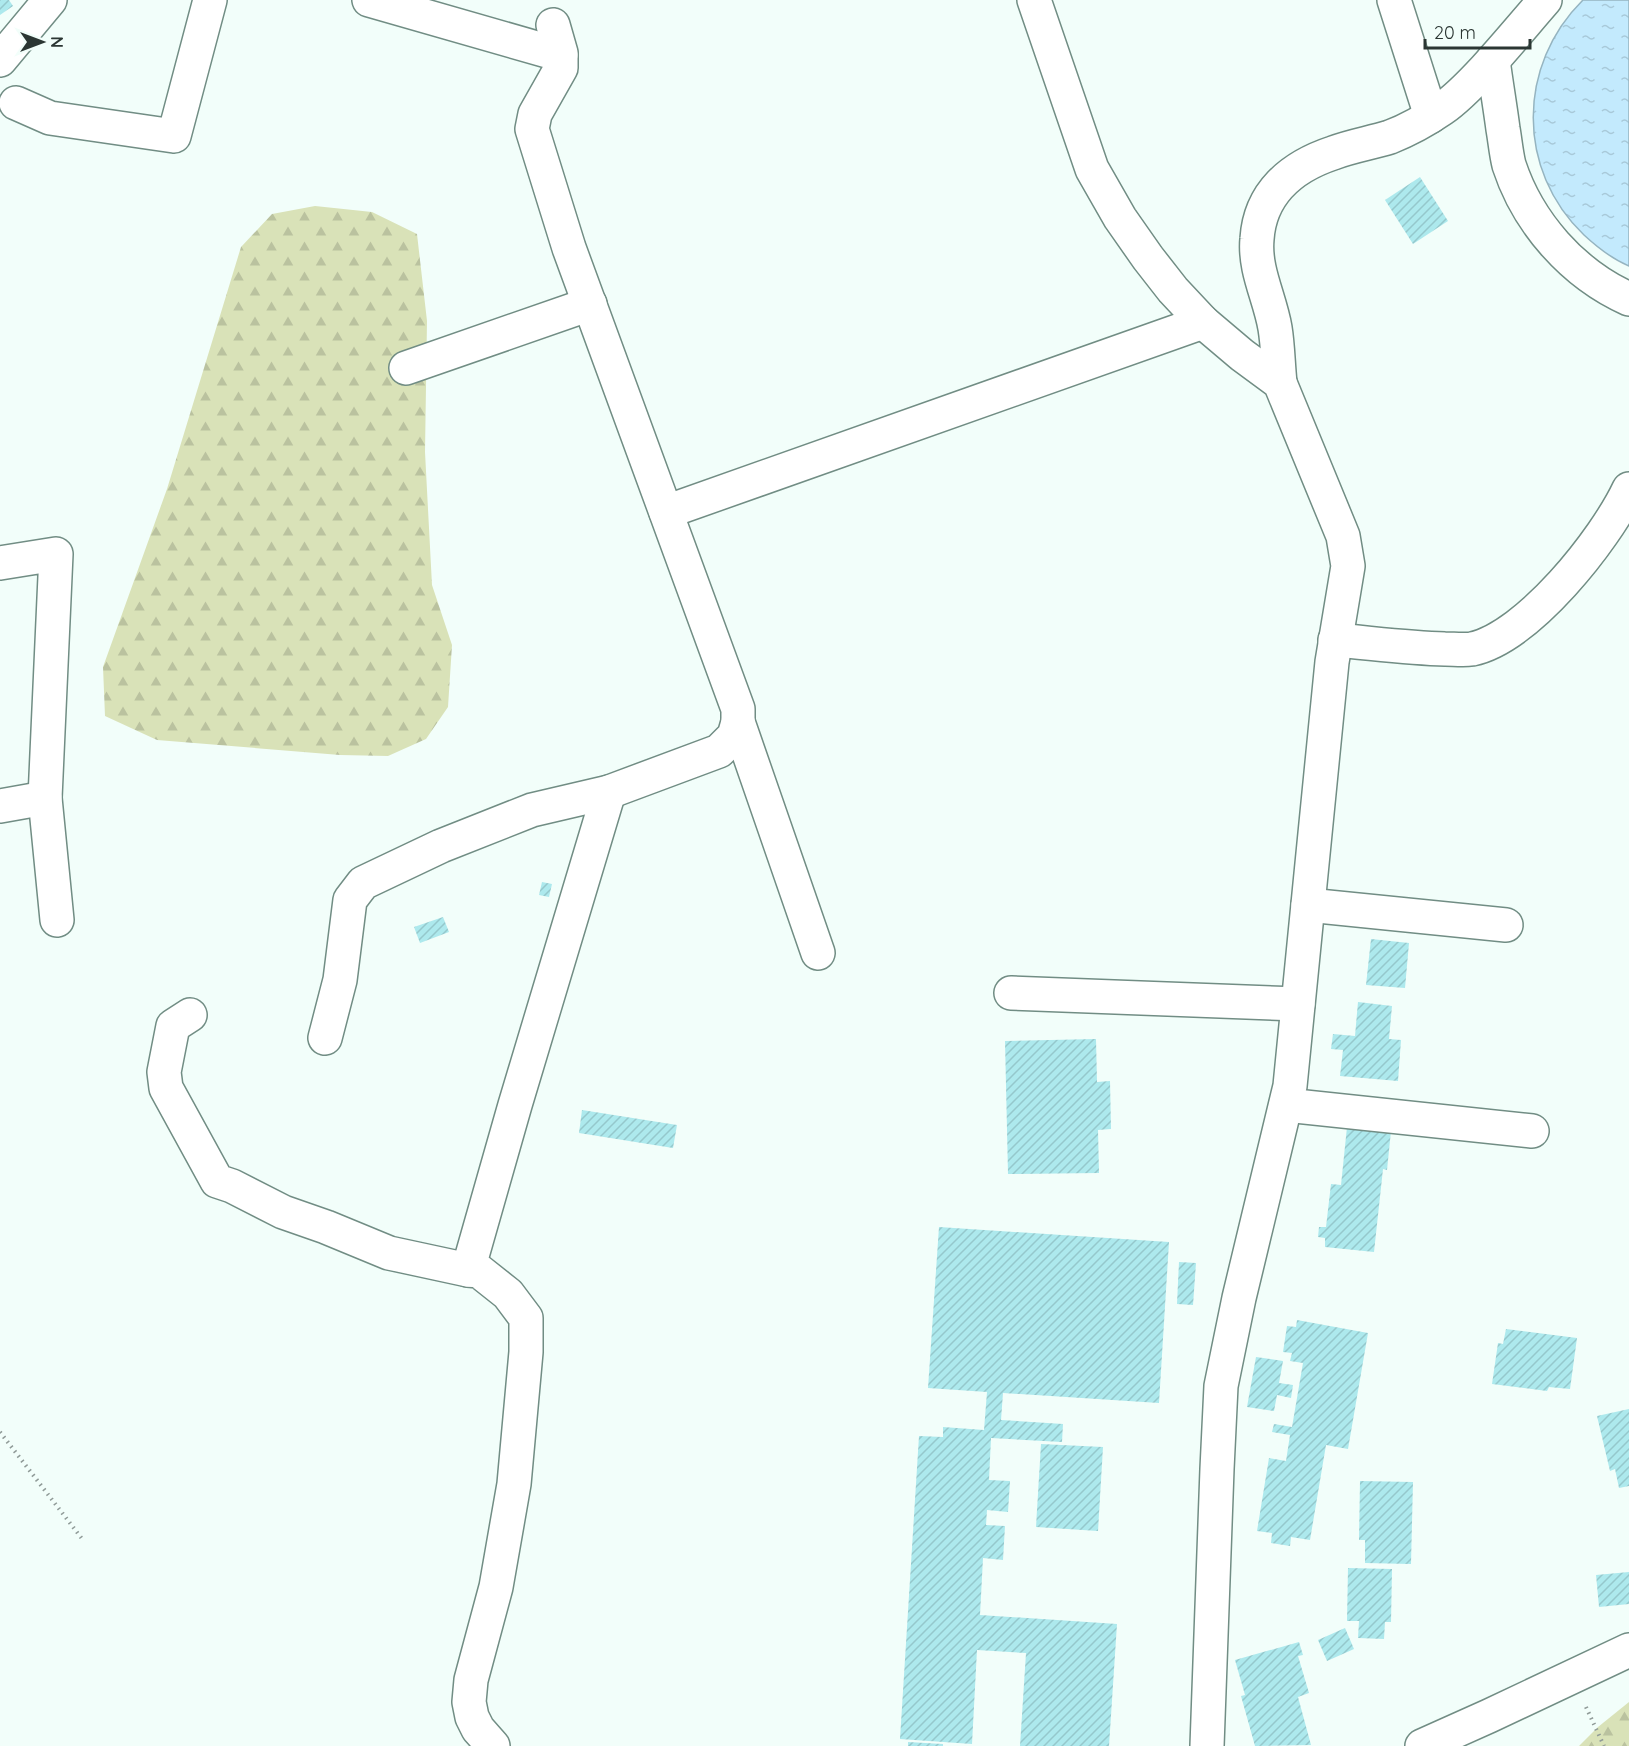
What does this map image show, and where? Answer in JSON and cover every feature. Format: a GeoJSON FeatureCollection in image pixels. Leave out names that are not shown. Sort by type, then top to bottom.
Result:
{"type":"FeatureCollection","features":[{"type":"Feature","properties":{"kind":"street"},"geometry":{"type":"LineString","coordinates":[[0,60],[50,0]]}},
{"type":"Feature","properties":{"kind":"street"},"geometry":{"type":"LineString","coordinates":[[5,101],[50,118],[174,135],[210,0]]}},
{"type":"Feature","properties":{"kind":"street"},"geometry":{"type":"LineString","coordinates":[[325,1038],[340,980],[350,900],[363,882],[441,846],[532,810],[609,792],[719,751],[734,736],[738,722],[738,709],[569,248],[532,129],[535,114],[561,68],[557,40],[369,0]]}},
{"type":"Feature","properties":{"kind":"street"},"geometry":{"type":"LineString","coordinates":[[1034,0],[1092,169],[1120,218],[1173,290],[1203,322],[1242,355],[1280,382]]}},
{"type":"Feature","properties":{"kind":"street"},"geometry":{"type":"LineString","coordinates":[[1394,0],[1431,116]]}},
{"type":"Feature","properties":{"kind":"street"},"geometry":{"type":"LineString","coordinates":[[1207,1746],[1221,1386],[1239,1298],[1290,1086],[1335,640],[1348,566],[1343,536],[1280,382],[1275,327],[1257,256],[1259,228],[1268,199],[1281,182],[1304,165],[1333,153],[1389,137],[1410,128],[1444,108],[1471,84],[1545,0]]}},
{"type":"Feature","properties":{"kind":"street"},"geometry":{"type":"LineString","coordinates":[[1493,60],[1509,164],[1531,211],[1549,238],[1567,257],[1593,278],[1629,299]]}},
{"type":"Feature","properties":{"kind":"street"},"geometry":{"type":"LineString","coordinates":[[406,368],[590,304]]}},
{"type":"Feature","properties":{"kind":"street"},"geometry":{"type":"LineString","coordinates":[[666,512],[1203,322]]}},
{"type":"Feature","properties":{"kind":"street"},"geometry":{"type":"LineString","coordinates":[[1335,640],[1471,649],[1499,639],[1532,614],[1594,547],[1629,489]]}},
{"type":"Feature","properties":{"kind":"street"},"geometry":{"type":"LineString","coordinates":[[0,563],[56,554],[45,798],[57,920]]}},
{"type":"Feature","properties":{"kind":"street"},"geometry":{"type":"LineString","coordinates":[[738,722],[818,953]]}},
{"type":"Feature","properties":{"kind":"street"},"geometry":{"type":"LineString","coordinates":[[468,1270],[609,792]]}},
{"type":"Feature","properties":{"kind":"street"},"geometry":{"type":"LineString","coordinates":[[0,806],[45,798]]}},
{"type":"Feature","properties":{"kind":"street"},"geometry":{"type":"LineString","coordinates":[[1308,905],[1506,925]]}},
{"type":"Feature","properties":{"kind":"street"},"geometry":{"type":"LineString","coordinates":[[1011,993],[1298,1004]]}},
{"type":"Feature","properties":{"kind":"street"},"geometry":{"type":"LineString","coordinates":[[190,1015],[173,1026],[164,1072],[166,1088],[217,1181],[232,1186],[283,1212],[390,1252],[479,1271],[508,1294],[526,1318],[526,1352],[514,1484],[496,1587],[471,1680],[469,1702],[478,1730],[493,1746]]}},
{"type":"Feature","properties":{"kind":"street"},"geometry":{"type":"LineString","coordinates":[[1286,1105],[1532,1131]]}},
{"type":"Feature","properties":{"kind":"street"},"geometry":{"type":"LineString","coordinates":[[1422,1746],[1629,1650]]}},
{"type":"Feature","properties":{"kind":"path"},"geometry":{"type":"LineString","coordinates":[[0,1432],[83,1540]]}},
{"type":"Feature","properties":{"kind":"path"},"geometry":{"type":"LineString","coordinates":[[1572,1677],[1604,1746]]}},
{"type":"Feature","properties":{"kind":"green space"},"geometry":{"type":"Polygon","coordinates":[[[315,206],[372,212],[417,234],[427,321],[425,452],[432,585],[452,645],[448,707],[426,739],[388,756],[340,755],[157,740],[105,716],[103,667],[167,489],[241,247],[272,214],[315,206]]]}},
{"type":"Feature","properties":{"kind":"green space"},"geometry":{"type":"Polygon","coordinates":[[[1629,1702],[1629,1746],[1579,1746],[1598,1727],[1629,1702]]]}},
{"type":"Feature","properties":{"kind":"water"},"geometry":{"type":"Polygon","coordinates":[[[1583,0],[1629,0],[1629,266],[1594,244],[1562,209],[1546,180],[1536,149],[1533,118],[1536,86],[1546,55],[1561,26],[1583,0]]]}},
{"type":"Feature","properties":{"kind":"building"},"geometry":{"type":"Polygon","coordinates":[[[0,0],[9,0],[13,6],[0,15],[0,0]]]}},
{"type":"Feature","properties":{"kind":"building"},"geometry":{"type":"Polygon","coordinates":[[[1420,177],[1448,221],[1413,244],[1385,200],[1420,177]]]}},
{"type":"Feature","properties":{"kind":"building"},"geometry":{"type":"Polygon","coordinates":[[[542,882],[552,884],[549,897],[539,895],[542,882]]]}},
{"type":"Feature","properties":{"kind":"building"},"geometry":{"type":"Polygon","coordinates":[[[443,917],[449,932],[420,943],[414,927],[443,917]]]}},
{"type":"Feature","properties":{"kind":"building"},"geometry":{"type":"Polygon","coordinates":[[[1371,939],[1409,943],[1405,988],[1366,985],[1371,939]]]}},
{"type":"Feature","properties":{"kind":"building"},"geometry":{"type":"Polygon","coordinates":[[[1358,1002],[1392,1006],[1389,1039],[1401,1040],[1398,1081],[1340,1076],[1343,1050],[1331,1049],[1333,1034],[1355,1036],[1358,1002]]]}},
{"type":"Feature","properties":{"kind":"building"},"geometry":{"type":"Polygon","coordinates":[[[1096,1039],[1097,1082],[1110,1081],[1111,1129],[1098,1130],[1099,1173],[1008,1174],[1005,1041],[1096,1039]]]}},
{"type":"Feature","properties":{"kind":"building"},"geometry":{"type":"Polygon","coordinates":[[[582,1110],[677,1125],[673,1148],[579,1133],[582,1110]]]}},
{"type":"Feature","properties":{"kind":"building"},"geometry":{"type":"Polygon","coordinates":[[[1347,1127],[1391,1131],[1387,1170],[1383,1169],[1374,1252],[1325,1247],[1325,1238],[1318,1237],[1319,1227],[1326,1227],[1331,1184],[1341,1185],[1347,1127]]]}},
{"type":"Feature","properties":{"kind":"building"},"geometry":{"type":"Polygon","coordinates":[[[939,1227],[1169,1242],[1159,1403],[1003,1393],[1001,1420],[1063,1424],[1062,1442],[991,1438],[989,1480],[1010,1481],[1008,1512],[987,1510],[986,1525],[1005,1526],[1003,1560],[983,1558],[980,1615],[1117,1624],[1109,1746],[1020,1746],[1026,1653],[977,1650],[972,1744],[900,1739],[919,1436],[943,1437],[943,1427],[984,1430],[987,1392],[928,1388],[939,1227]]]}},
{"type":"Feature","properties":{"kind":"building"},"geometry":{"type":"Polygon","coordinates":[[[1179,1262],[1196,1263],[1193,1305],[1177,1304],[1179,1262]]]}},
{"type":"Feature","properties":{"kind":"building"},"geometry":{"type":"Polygon","coordinates":[[[1297,1320],[1368,1333],[1348,1449],[1326,1445],[1310,1540],[1291,1537],[1290,1546],[1271,1543],[1272,1533],[1257,1531],[1269,1458],[1286,1461],[1290,1435],[1272,1432],[1274,1424],[1292,1427],[1303,1363],[1290,1361],[1292,1353],[1283,1352],[1287,1326],[1296,1327],[1297,1320]]]}},
{"type":"Feature","properties":{"kind":"building"},"geometry":{"type":"Polygon","coordinates":[[[1506,1329],[1577,1338],[1570,1389],[1549,1387],[1547,1391],[1492,1384],[1498,1343],[1503,1344],[1506,1329]]]}},
{"type":"Feature","properties":{"kind":"building"},"geometry":{"type":"Polygon","coordinates":[[[1256,1357],[1283,1361],[1279,1383],[1293,1385],[1291,1398],[1277,1395],[1274,1411],[1247,1407],[1256,1357]]]}},
{"type":"Feature","properties":{"kind":"building"},"geometry":{"type":"Polygon","coordinates":[[[1629,1409],[1629,1486],[1619,1488],[1615,1469],[1610,1471],[1597,1416],[1629,1409]]]}},
{"type":"Feature","properties":{"kind":"building"},"geometry":{"type":"Polygon","coordinates":[[[1041,1444],[1103,1447],[1098,1531],[1036,1527],[1041,1444]]]}},
{"type":"Feature","properties":{"kind":"building"},"geometry":{"type":"Polygon","coordinates":[[[1360,1481],[1413,1482],[1411,1564],[1365,1563],[1365,1540],[1359,1540],[1360,1481]]]}},
{"type":"Feature","properties":{"kind":"building"},"geometry":{"type":"Polygon","coordinates":[[[1348,1568],[1392,1569],[1391,1622],[1385,1622],[1384,1639],[1358,1638],[1359,1621],[1347,1621],[1348,1568]]]}},
{"type":"Feature","properties":{"kind":"building"},"geometry":{"type":"Polygon","coordinates":[[[1629,1572],[1629,1604],[1599,1607],[1596,1575],[1629,1572]]]}},
{"type":"Feature","properties":{"kind":"building"},"geometry":{"type":"Polygon","coordinates":[[[1345,1628],[1354,1649],[1327,1661],[1318,1640],[1345,1628]]]}},
{"type":"Feature","properties":{"kind":"building"},"geometry":{"type":"Polygon","coordinates":[[[1299,1642],[1303,1655],[1298,1656],[1309,1693],[1298,1697],[1311,1745],[1255,1746],[1241,1696],[1245,1695],[1235,1660],[1299,1642]]]}},
{"type":"Feature","properties":{"kind":"building"},"geometry":{"type":"Polygon","coordinates":[[[908,1742],[943,1744],[943,1746],[908,1746],[908,1742]]]}}]}
